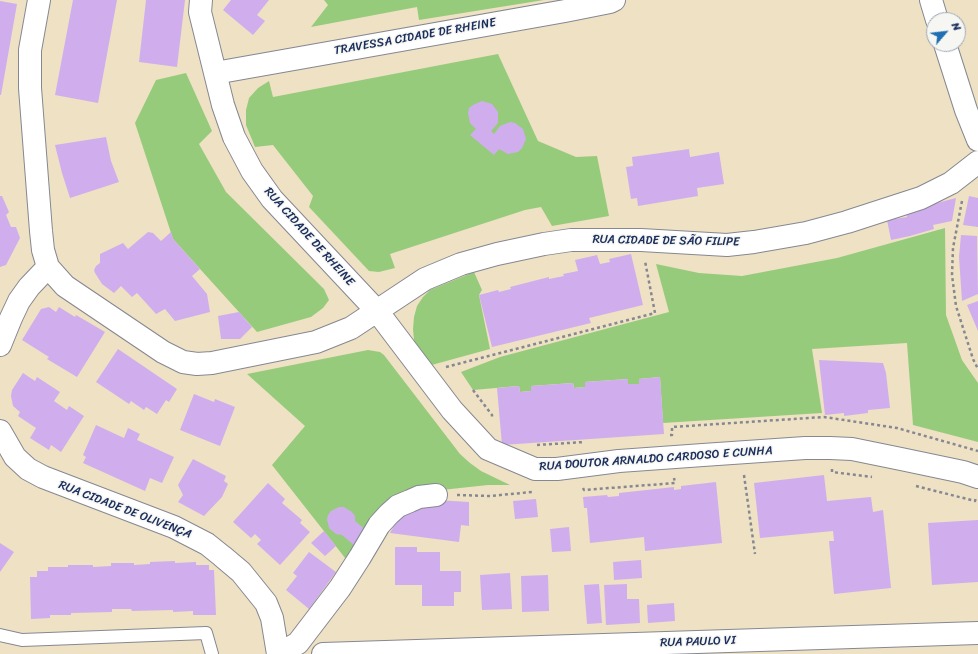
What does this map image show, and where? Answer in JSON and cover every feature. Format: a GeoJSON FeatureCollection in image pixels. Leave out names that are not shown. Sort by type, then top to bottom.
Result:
{"type":"FeatureCollection","features":[{"type":"Feature","properties":{"kind":"street"},"geometry":{"type":"LineString","coordinates":[[0,345],[19,301],[29,287],[48,267],[43,250],[41,231],[33,145],[30,88],[30,50],[34,22],[40,0]]}},
{"type":"Feature","properties":{"kind":"street","name":"RUA CIDADE DE RHEINE"},"geometry":{"type":"LineString","coordinates":[[201,0],[200,12],[223,105],[234,137],[252,171],[272,199],[377,311]]}},
{"type":"Feature","properties":{"kind":"street","name":"TRAVESSA CIDADE DE RHEINE"},"geometry":{"type":"LineString","coordinates":[[215,73],[563,5],[610,2],[614,0]]}},
{"type":"Feature","properties":{"kind":"street"},"geometry":{"type":"LineString","coordinates":[[931,0],[935,12]]}},
{"type":"Feature","properties":{"kind":"street"},"geometry":{"type":"LineString","coordinates":[[948,52],[966,110],[978,140]]}},
{"type":"Feature","properties":{"kind":"street","name":"RUA CIDADE DE SÃO FILIPE"},"geometry":{"type":"LineString","coordinates":[[48,267],[65,286],[163,352],[183,362],[197,364],[212,363],[316,342],[351,328],[425,279],[461,264],[544,244],[571,240],[640,240],[727,245],[806,233],[854,220],[921,198],[951,183],[978,162]]}},
{"type":"Feature","properties":{"kind":"street","name":"RUA DOUTOR ARNALDO CARDOSO E CUNHA"},"geometry":{"type":"LineString","coordinates":[[377,311],[452,410],[488,449],[535,469],[557,469],[619,461],[804,448],[852,449],[963,472],[978,477]]}},
{"type":"Feature","properties":{"kind":"street","name":"RUA CIDADE DE OLIVENÇA"},"geometry":{"type":"LineString","coordinates":[[0,431],[15,457],[28,469],[43,478],[174,527],[207,544],[241,572],[266,603],[272,618],[279,654]]}},
{"type":"Feature","properties":{"kind":"street"},"geometry":{"type":"LineString","coordinates":[[279,654],[298,642],[340,588],[378,525],[398,506],[419,497],[436,495]]}},
{"type":"Feature","properties":{"kind":"street","name":"RUA PAULO VI"},"geometry":{"type":"LineString","coordinates":[[323,654],[978,633]]}},
{"type":"Feature","properties":{"kind":"lane"},"geometry":{"type":"LineString","coordinates":[[0,635],[22,640],[206,633],[212,654]]}},
{"type":"Feature","properties":{"kind":"path"},"geometry":{"type":"LineString","coordinates":[[961,175],[964,189],[953,248],[952,275],[956,306],[973,359],[978,369]]}},
{"type":"Feature","properties":{"kind":"path"},"geometry":{"type":"LineString","coordinates":[[424,372],[655,313],[640,240]]}},
{"type":"Feature","properties":{"kind":"path"},"geometry":{"type":"LineString","coordinates":[[473,390],[492,415],[491,421]]}},
{"type":"Feature","properties":{"kind":"path"},"geometry":{"type":"LineString","coordinates":[[664,436],[672,435],[672,427],[824,417],[897,428],[978,451]]}},
{"type":"Feature","properties":{"kind":"path"},"geometry":{"type":"LineString","coordinates":[[531,446],[586,442]]}},
{"type":"Feature","properties":{"kind":"path"},"geometry":{"type":"LineString","coordinates":[[741,452],[755,554]]}},
{"type":"Feature","properties":{"kind":"path"},"geometry":{"type":"LineString","coordinates":[[436,495],[490,496],[534,492]]}},
{"type":"Feature","properties":{"kind":"green space"},"geometry":{"type":"Polygon","coordinates":[[[324,0],[544,0],[419,20],[417,7],[311,27],[328,5],[324,0]]]}},
{"type":"Feature","properties":{"kind":"green space"},"geometry":{"type":"Polygon","coordinates":[[[498,54],[538,141],[576,157],[597,156],[609,216],[552,226],[541,207],[525,210],[390,254],[395,268],[379,272],[369,271],[309,207],[313,196],[273,145],[255,147],[246,125],[246,110],[249,98],[258,88],[269,81],[273,97],[498,54]]]}},
{"type":"Feature","properties":{"kind":"green space"},"geometry":{"type":"Polygon","coordinates":[[[186,73],[212,131],[199,144],[226,192],[324,289],[329,300],[323,308],[311,317],[257,332],[173,239],[135,123],[156,80],[186,73]]]}},
{"type":"Feature","properties":{"kind":"green space"},"geometry":{"type":"Polygon","coordinates":[[[945,228],[946,315],[962,360],[978,383],[978,442],[913,425],[907,343],[812,349],[822,413],[663,423],[660,377],[639,379],[639,384],[628,384],[628,379],[585,382],[585,387],[574,388],[573,383],[531,386],[531,391],[520,392],[519,386],[473,390],[461,372],[500,357],[669,312],[656,264],[699,273],[742,276],[837,258],[945,228]]]}},
{"type":"Feature","properties":{"kind":"green space"},"geometry":{"type":"Polygon","coordinates":[[[474,272],[482,290],[479,295],[490,349],[428,366],[419,352],[414,340],[414,317],[417,306],[430,290],[474,272]]]}},
{"type":"Feature","properties":{"kind":"green space"},"geometry":{"type":"Polygon","coordinates":[[[368,350],[380,352],[384,355],[460,454],[481,471],[510,485],[488,485],[423,492],[349,563],[272,465],[305,426],[247,374],[368,350]]]}},
{"type":"Feature","properties":{"kind":"building"},"geometry":{"type":"Polygon","coordinates":[[[73,0],[117,0],[98,103],[55,95],[73,0]]]}},
{"type":"Feature","properties":{"kind":"building"},"geometry":{"type":"Polygon","coordinates":[[[146,0],[185,0],[177,67],[139,62],[146,0]]]}},
{"type":"Feature","properties":{"kind":"building"},"geometry":{"type":"Polygon","coordinates":[[[231,0],[269,0],[257,15],[265,21],[253,35],[223,10],[231,0]]]}},
{"type":"Feature","properties":{"kind":"building"},"geometry":{"type":"Polygon","coordinates":[[[0,1],[17,4],[1,95],[0,95],[0,1]]]}},
{"type":"Feature","properties":{"kind":"building"},"geometry":{"type":"Polygon","coordinates":[[[482,101],[492,104],[498,112],[498,123],[491,131],[494,134],[500,126],[510,122],[515,123],[523,129],[526,139],[522,148],[518,152],[508,154],[499,149],[494,155],[470,135],[476,129],[470,123],[468,113],[469,108],[482,101]]]}},
{"type":"Feature","properties":{"kind":"building"},"geometry":{"type":"Polygon","coordinates":[[[106,137],[111,161],[119,182],[70,198],[55,145],[106,137]]]}},
{"type":"Feature","properties":{"kind":"building"},"geometry":{"type":"Polygon","coordinates":[[[689,149],[690,157],[719,152],[724,184],[697,188],[698,196],[638,206],[637,198],[631,199],[626,167],[633,166],[632,157],[689,149]]]}},
{"type":"Feature","properties":{"kind":"building"},"geometry":{"type":"Polygon","coordinates":[[[0,196],[2,196],[9,212],[6,215],[11,227],[16,227],[20,238],[6,265],[0,267],[0,196]]]}},
{"type":"Feature","properties":{"kind":"building"},"geometry":{"type":"Polygon","coordinates":[[[969,196],[978,198],[978,227],[963,225],[969,196]]]}},
{"type":"Feature","properties":{"kind":"building"},"geometry":{"type":"Polygon","coordinates":[[[956,198],[952,221],[933,225],[934,229],[891,240],[887,220],[907,217],[906,211],[956,198]]]}},
{"type":"Feature","properties":{"kind":"building"},"geometry":{"type":"Polygon","coordinates":[[[148,232],[153,233],[161,241],[171,232],[173,239],[200,269],[192,276],[207,294],[210,312],[175,321],[165,309],[156,314],[137,293],[132,297],[121,286],[114,293],[102,284],[94,270],[100,263],[100,254],[123,243],[128,249],[148,232]]]}},
{"type":"Feature","properties":{"kind":"building"},"geometry":{"type":"Polygon","coordinates":[[[977,233],[978,294],[962,301],[959,257],[961,235],[977,236],[977,233]]]}},
{"type":"Feature","properties":{"kind":"building"},"geometry":{"type":"Polygon","coordinates":[[[631,254],[643,305],[589,318],[591,323],[492,347],[479,295],[498,290],[499,292],[511,289],[510,287],[549,277],[549,279],[564,276],[563,274],[578,271],[575,260],[597,255],[600,264],[610,262],[609,259],[631,254]]]}},
{"type":"Feature","properties":{"kind":"building"},"geometry":{"type":"Polygon","coordinates":[[[978,301],[978,331],[967,305],[978,301]]]}},
{"type":"Feature","properties":{"kind":"building"},"geometry":{"type":"Polygon","coordinates":[[[49,307],[56,312],[59,307],[105,332],[77,377],[47,359],[49,357],[22,340],[41,309],[49,307]]]}},
{"type":"Feature","properties":{"kind":"building"},"geometry":{"type":"Polygon","coordinates":[[[239,312],[252,327],[240,339],[221,339],[218,316],[239,312]]]}},
{"type":"Feature","properties":{"kind":"building"},"geometry":{"type":"Polygon","coordinates":[[[118,349],[177,389],[169,402],[166,400],[157,414],[146,407],[144,410],[131,401],[129,404],[96,382],[118,349]]]}},
{"type":"Feature","properties":{"kind":"building"},"geometry":{"type":"Polygon","coordinates":[[[819,360],[883,363],[886,373],[890,408],[868,410],[868,413],[844,416],[844,413],[825,415],[819,360]]]}},
{"type":"Feature","properties":{"kind":"building"},"geometry":{"type":"Polygon","coordinates":[[[23,373],[35,381],[37,377],[60,392],[54,401],[67,410],[69,406],[84,416],[61,452],[51,445],[49,450],[30,438],[36,428],[18,416],[20,412],[13,406],[11,396],[12,390],[23,373]]]}},
{"type":"Feature","properties":{"kind":"building"},"geometry":{"type":"Polygon","coordinates":[[[660,377],[664,434],[502,445],[497,388],[519,386],[520,392],[531,391],[531,386],[573,383],[574,388],[585,387],[585,382],[628,379],[628,384],[639,384],[639,379],[660,377]]]}},
{"type":"Feature","properties":{"kind":"building"},"geometry":{"type":"Polygon","coordinates":[[[194,394],[214,402],[215,399],[235,407],[220,446],[180,430],[194,394]]]}},
{"type":"Feature","properties":{"kind":"building"},"geometry":{"type":"Polygon","coordinates":[[[96,425],[124,438],[128,428],[140,434],[137,440],[174,457],[162,483],[150,478],[145,491],[83,463],[86,457],[83,455],[96,425]]]}},
{"type":"Feature","properties":{"kind":"building"},"geometry":{"type":"Polygon","coordinates":[[[193,459],[226,476],[224,481],[228,484],[222,497],[204,516],[178,502],[183,495],[178,485],[193,459]]]}},
{"type":"Feature","properties":{"kind":"building"},"geometry":{"type":"Polygon","coordinates":[[[824,475],[827,501],[871,497],[873,512],[883,510],[891,588],[834,594],[829,541],[834,541],[833,531],[760,538],[754,483],[824,475]]]}},
{"type":"Feature","properties":{"kind":"building"},"geometry":{"type":"Polygon","coordinates":[[[716,482],[722,543],[645,551],[644,537],[590,543],[587,508],[584,508],[583,497],[607,495],[608,497],[619,496],[619,493],[674,487],[674,490],[681,489],[681,486],[716,482]]]}},
{"type":"Feature","properties":{"kind":"building"},"geometry":{"type":"Polygon","coordinates":[[[268,483],[285,499],[282,503],[302,520],[300,523],[310,532],[280,565],[257,544],[261,540],[255,534],[251,538],[233,522],[268,483]]]}},
{"type":"Feature","properties":{"kind":"building"},"geometry":{"type":"Polygon","coordinates":[[[536,499],[538,517],[515,519],[513,501],[536,499]]]}},
{"type":"Feature","properties":{"kind":"building"},"geometry":{"type":"Polygon","coordinates":[[[436,500],[469,502],[469,526],[461,525],[459,542],[390,533],[400,515],[436,500]]]}},
{"type":"Feature","properties":{"kind":"building"},"geometry":{"type":"Polygon","coordinates":[[[339,507],[344,507],[352,512],[355,516],[355,521],[367,531],[355,546],[342,535],[336,534],[329,528],[327,519],[328,515],[331,511],[339,507]]]}},
{"type":"Feature","properties":{"kind":"building"},"geometry":{"type":"Polygon","coordinates":[[[978,520],[978,582],[932,585],[928,523],[978,520]]]}},
{"type":"Feature","properties":{"kind":"building"},"geometry":{"type":"Polygon","coordinates":[[[569,527],[571,551],[552,552],[550,529],[569,527]]]}},
{"type":"Feature","properties":{"kind":"building"},"geometry":{"type":"Polygon","coordinates":[[[324,531],[336,546],[325,556],[311,543],[324,531]]]}},
{"type":"Feature","properties":{"kind":"building"},"geometry":{"type":"Polygon","coordinates":[[[0,543],[14,552],[0,572],[0,543]]]}},
{"type":"Feature","properties":{"kind":"building"},"geometry":{"type":"Polygon","coordinates":[[[395,547],[417,547],[417,552],[440,552],[440,571],[461,571],[461,592],[454,592],[454,606],[422,606],[422,585],[395,585],[395,547]]]}},
{"type":"Feature","properties":{"kind":"building"},"geometry":{"type":"Polygon","coordinates":[[[309,552],[336,572],[309,609],[286,590],[297,576],[293,573],[309,552]]]}},
{"type":"Feature","properties":{"kind":"building"},"geometry":{"type":"Polygon","coordinates":[[[641,560],[642,578],[614,580],[613,562],[641,560]]]}},
{"type":"Feature","properties":{"kind":"building"},"geometry":{"type":"Polygon","coordinates":[[[175,561],[175,563],[196,562],[196,565],[209,565],[209,570],[214,570],[216,615],[193,615],[193,611],[132,611],[131,609],[112,609],[112,612],[71,613],[71,615],[50,615],[50,618],[31,619],[30,577],[37,577],[37,571],[48,571],[48,567],[68,567],[68,565],[93,565],[93,567],[111,566],[111,563],[134,563],[134,565],[150,564],[150,562],[175,561]]]}},
{"type":"Feature","properties":{"kind":"building"},"geometry":{"type":"Polygon","coordinates":[[[510,573],[512,609],[482,610],[480,575],[510,573]]]}},
{"type":"Feature","properties":{"kind":"building"},"geometry":{"type":"Polygon","coordinates":[[[548,575],[549,611],[522,612],[521,576],[548,575]]]}},
{"type":"Feature","properties":{"kind":"building"},"geometry":{"type":"Polygon","coordinates":[[[599,584],[602,623],[587,624],[584,585],[599,584]]]}},
{"type":"Feature","properties":{"kind":"building"},"geometry":{"type":"Polygon","coordinates":[[[627,584],[627,599],[639,599],[640,623],[606,625],[604,585],[627,584]]]}},
{"type":"Feature","properties":{"kind":"building"},"geometry":{"type":"Polygon","coordinates":[[[674,603],[675,621],[648,623],[647,605],[674,603]]]}}]}
